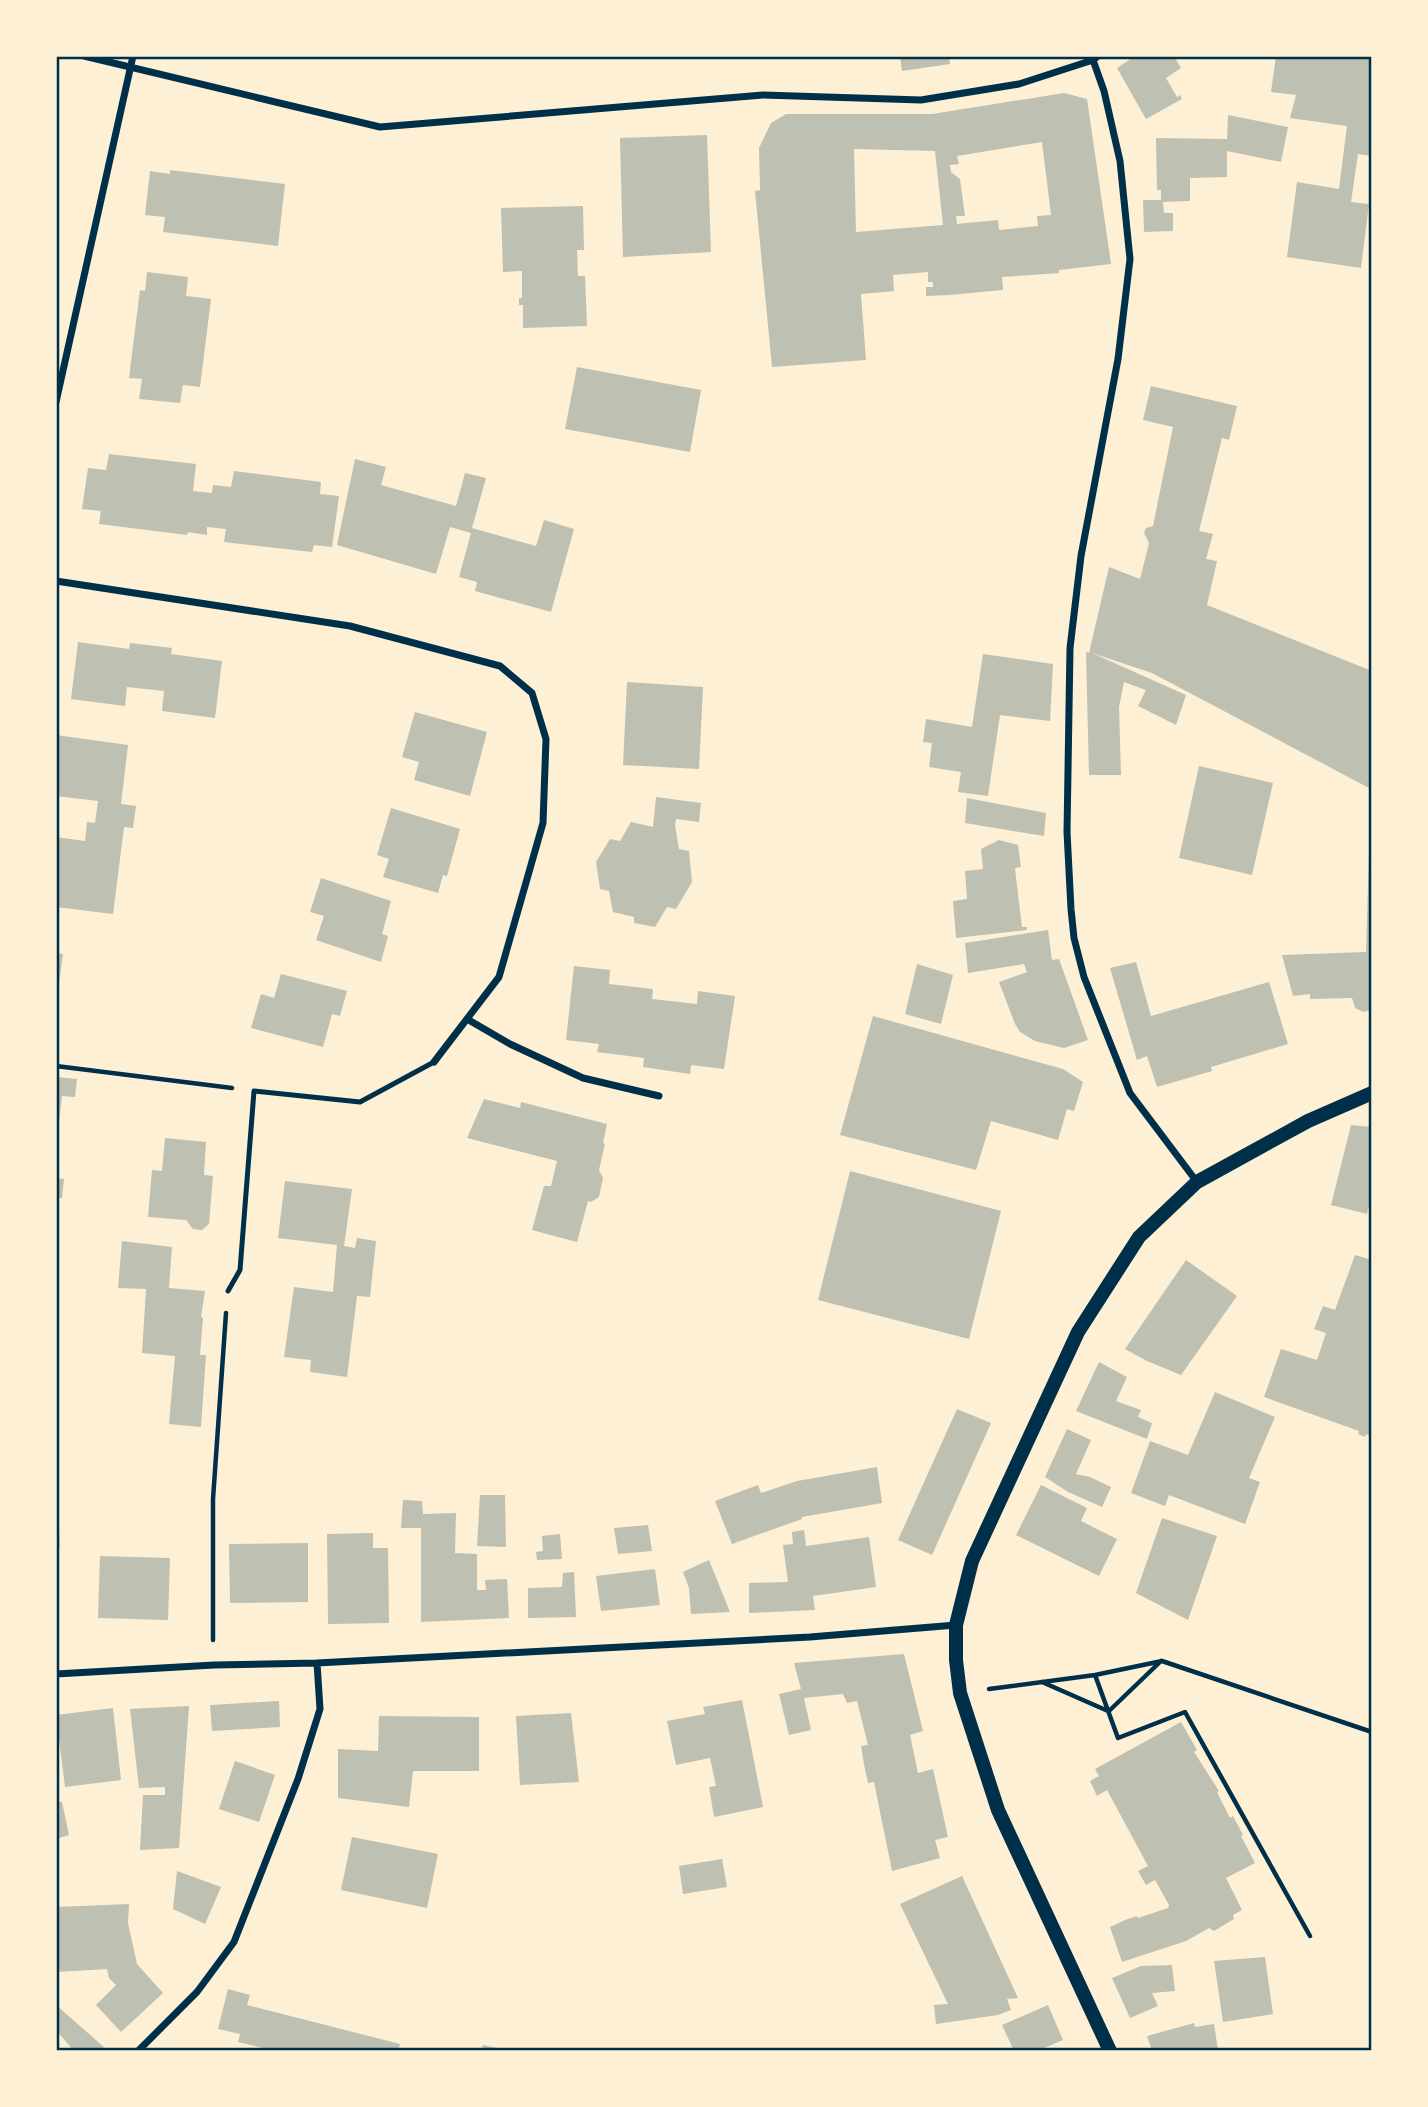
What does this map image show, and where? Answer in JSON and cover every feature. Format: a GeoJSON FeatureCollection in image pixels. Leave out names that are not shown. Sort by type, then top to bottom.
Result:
{"type":"FeatureCollection","features":[{"type":"Feature","properties":{"kind":"main road"},"geometry":{"type":"LineString","coordinates":[[1110,2051],[998,1810],[960,1693],[956,1625],[972,1561],[1078,1332],[1139,1237],[1197,1182],[1308,1121],[1372,1093]]}},
{"type":"Feature","properties":{"kind":"street"},"geometry":{"type":"LineString","coordinates":[[84,56],[380,127],[763,95],[921,100],[1019,84],[1095,58],[1120,161],[1130,260],[1118,359],[1081,556],[1070,648],[1066,832],[1071,909],[1074,938],[1084,977],[1130,1093],[1197,1182]]}},
{"type":"Feature","properties":{"kind":"street"},"geometry":{"type":"LineString","coordinates":[[56,402],[133,56]]}},
{"type":"Feature","properties":{"kind":"street"},"geometry":{"type":"LineString","coordinates":[[56,581],[349,626],[500,666],[532,693],[546,739],[542,823],[499,977],[434,1062]]}},
{"type":"Feature","properties":{"kind":"street"},"geometry":{"type":"LineString","coordinates":[[467,1019],[510,1044],[583,1078],[659,1096]]}},
{"type":"Feature","properties":{"kind":"street"},"geometry":{"type":"LineString","coordinates":[[56,1674],[810,1637],[956,1625]]}},
{"type":"Feature","properties":{"kind":"street"},"geometry":{"type":"LineString","coordinates":[[138,2051],[197,1992],[234,1942],[298,1779],[320,1709],[317,1663]]}},
{"type":"Feature","properties":{"kind":"lane"},"geometry":{"type":"LineString","coordinates":[[228,1291],[240,1270],[254,1091],[360,1102],[434,1062]]}},
{"type":"Feature","properties":{"kind":"path"},"geometry":{"type":"LineString","coordinates":[[56,1066],[254,1091]]}},
{"type":"Feature","properties":{"kind":"path"},"geometry":{"type":"LineString","coordinates":[[214,1665],[213,1499],[228,1291]]}},
{"type":"Feature","properties":{"kind":"path"},"geometry":{"type":"LineString","coordinates":[[960,1693],[1095,1675],[1162,1661],[1372,1732]]}},
{"type":"Feature","properties":{"kind":"path"},"geometry":{"type":"LineString","coordinates":[[1109,1711],[1162,1661]]}},
{"type":"Feature","properties":{"kind":"path"},"geometry":{"type":"LineString","coordinates":[[1095,1675],[1118,1738],[1185,1712],[1310,1936]]}},
{"type":"Feature","properties":{"kind":"path"},"geometry":{"type":"LineString","coordinates":[[1041,1682],[1109,1711]]}},
{"type":"Feature","properties":{"kind":"building"},"geometry":{"type":"Polygon","coordinates":[[[900,56],[949,56],[950,64],[902,71],[900,56]]]}},
{"type":"Feature","properties":{"kind":"building"},"geometry":{"type":"Polygon","coordinates":[[[1135,56],[1174,56],[1181,68],[1166,78],[1177,97],[1180,95],[1182,99],[1146,119],[1117,68],[1135,56]]]}},
{"type":"Feature","properties":{"kind":"building"},"geometry":{"type":"Polygon","coordinates":[[[1276,56],[1372,56],[1372,156],[1358,154],[1351,202],[1369,204],[1361,268],[1287,257],[1297,182],[1339,189],[1347,126],[1290,118],[1296,95],[1271,92],[1276,56]]]}},
{"type":"Feature","properties":{"kind":"building"},"geometry":{"type":"Polygon","coordinates":[[[1064,93],[1087,99],[1111,264],[1059,270],[1059,273],[1002,277],[1003,290],[949,295],[926,296],[926,287],[933,287],[933,282],[928,282],[928,272],[893,275],[894,291],[861,294],[866,360],[772,367],[755,191],[760,190],[759,148],[771,123],[786,114],[932,114],[1064,93]],[[1042,142],[957,156],[959,164],[950,165],[951,172],[960,179],[965,216],[956,216],[957,224],[998,220],[999,230],[1038,226],[1037,216],[1051,215],[1042,142]],[[854,149],[856,232],[943,225],[935,151],[854,149]]]}},
{"type":"Feature","properties":{"kind":"building"},"geometry":{"type":"Polygon","coordinates":[[[1228,115],[1288,127],[1281,162],[1227,151],[1227,177],[1190,178],[1190,201],[1163,202],[1164,213],[1173,213],[1173,231],[1144,232],[1143,200],[1161,200],[1161,190],[1157,190],[1156,138],[1227,139],[1228,115]]]}},
{"type":"Feature","properties":{"kind":"building"},"geometry":{"type":"Polygon","coordinates":[[[707,135],[711,252],[623,257],[620,138],[707,135]]]}},
{"type":"Feature","properties":{"kind":"building"},"geometry":{"type":"Polygon","coordinates":[[[170,170],[285,184],[278,246],[163,232],[165,217],[145,215],[150,171],[170,174],[170,170]]]}},
{"type":"Feature","properties":{"kind":"building"},"geometry":{"type":"Polygon","coordinates":[[[583,206],[584,250],[577,250],[578,276],[585,276],[587,326],[523,328],[523,305],[519,305],[519,298],[522,298],[522,271],[503,272],[501,208],[583,206]]]}},
{"type":"Feature","properties":{"kind":"building"},"geometry":{"type":"Polygon","coordinates":[[[147,272],[188,277],[186,296],[211,299],[200,387],[183,385],[180,403],[139,399],[142,379],[129,378],[140,290],[145,291],[147,272]]]}},
{"type":"Feature","properties":{"kind":"building"},"geometry":{"type":"Polygon","coordinates":[[[577,367],[701,390],[690,452],[565,429],[577,367]]]}},
{"type":"Feature","properties":{"kind":"building"},"geometry":{"type":"Polygon","coordinates":[[[1151,386],[1237,406],[1229,440],[1222,438],[1199,531],[1213,534],[1206,559],[1217,561],[1207,605],[1372,671],[1372,796],[1369,788],[1152,673],[1092,653],[1186,695],[1176,725],[1138,706],[1146,690],[1124,682],[1119,707],[1121,775],[1089,775],[1086,652],[1089,653],[1109,567],[1140,579],[1149,543],[1144,533],[1146,528],[1153,526],[1173,427],[1143,420],[1151,386]]]}},
{"type":"Feature","properties":{"kind":"building"},"geometry":{"type":"Polygon","coordinates":[[[109,454],[196,464],[193,491],[212,493],[213,485],[231,487],[234,471],[321,482],[320,494],[339,496],[332,547],[314,545],[312,552],[224,542],[226,529],[207,527],[207,535],[188,532],[187,535],[99,524],[101,511],[82,509],[88,468],[106,470],[109,454]]]}},
{"type":"Feature","properties":{"kind":"building"},"geometry":{"type":"Polygon","coordinates":[[[355,459],[386,467],[381,485],[456,506],[465,473],[486,478],[472,528],[536,546],[544,520],[574,529],[551,612],[475,591],[477,582],[459,577],[471,533],[450,527],[436,574],[337,545],[355,459]]]}},
{"type":"Feature","properties":{"kind":"building"},"geometry":{"type":"Polygon","coordinates":[[[78,642],[129,649],[130,643],[172,648],[171,654],[222,661],[215,718],[162,711],[164,691],[127,687],[125,706],[71,699],[78,642]]]}},
{"type":"Feature","properties":{"kind":"building"},"geometry":{"type":"Polygon","coordinates":[[[983,654],[1053,664],[1050,721],[1000,715],[988,796],[958,792],[961,772],[929,767],[932,743],[923,742],[926,719],[972,727],[983,654]]]}},
{"type":"Feature","properties":{"kind":"building"},"geometry":{"type":"Polygon","coordinates":[[[627,682],[703,687],[699,769],[623,765],[627,682]]]}},
{"type":"Feature","properties":{"kind":"building"},"geometry":{"type":"Polygon","coordinates":[[[415,712],[487,732],[470,796],[414,780],[419,762],[402,757],[415,712]]]}},
{"type":"Feature","properties":{"kind":"building"},"geometry":{"type":"Polygon","coordinates":[[[56,735],[128,745],[121,804],[136,806],[133,828],[124,827],[113,914],[56,907],[56,837],[85,841],[87,822],[95,823],[98,801],[56,796],[56,735]]]}},
{"type":"Feature","properties":{"kind":"building"},"geometry":{"type":"Polygon","coordinates":[[[1199,766],[1273,783],[1252,875],[1179,858],[1199,766]]]}},
{"type":"Feature","properties":{"kind":"building"},"geometry":{"type":"Polygon","coordinates":[[[656,797],[701,803],[699,822],[676,819],[675,825],[679,849],[689,851],[692,882],[676,909],[667,907],[655,927],[634,923],[634,917],[613,912],[609,891],[600,889],[596,862],[610,839],[620,841],[631,822],[653,827],[656,797]]]}},
{"type":"Feature","properties":{"kind":"building"},"geometry":{"type":"Polygon","coordinates":[[[967,798],[1046,813],[1044,836],[965,823],[967,798]]]}},
{"type":"Feature","properties":{"kind":"building"},"geometry":{"type":"Polygon","coordinates":[[[391,808],[460,829],[447,876],[443,875],[438,893],[383,877],[389,859],[377,855],[391,808]]]}},
{"type":"Feature","properties":{"kind":"building"},"geometry":{"type":"Polygon","coordinates":[[[1370,817],[1372,1010],[1363,1012],[1355,1008],[1352,998],[1310,999],[1310,994],[1293,996],[1282,955],[1366,952],[1370,817]]]}},
{"type":"Feature","properties":{"kind":"building"},"geometry":{"type":"Polygon","coordinates":[[[999,840],[1018,845],[1021,867],[1015,868],[1022,927],[1027,927],[1027,930],[956,938],[953,901],[967,899],[965,871],[983,869],[981,849],[999,840]]]}},
{"type":"Feature","properties":{"kind":"building"},"geometry":{"type":"Polygon","coordinates":[[[321,878],[391,901],[382,934],[388,936],[381,962],[316,940],[324,916],[310,912],[321,878]]]}},
{"type":"Feature","properties":{"kind":"building"},"geometry":{"type":"Polygon","coordinates":[[[1048,930],[1052,960],[1059,959],[1088,1040],[1064,1048],[1035,1041],[1020,1032],[1015,1024],[999,982],[1027,972],[1024,964],[968,973],[965,943],[1048,930]]]}},
{"type":"Feature","properties":{"kind":"building"},"geometry":{"type":"Polygon","coordinates":[[[56,953],[63,954],[58,991],[56,991],[56,953]]]}},
{"type":"Feature","properties":{"kind":"building"},"geometry":{"type":"Polygon","coordinates":[[[1136,962],[1151,1016],[1269,982],[1288,1044],[1211,1067],[1212,1071],[1157,1087],[1147,1056],[1137,1060],[1110,968],[1136,962]]]}},
{"type":"Feature","properties":{"kind":"building"},"geometry":{"type":"Polygon","coordinates":[[[917,964],[953,975],[941,1024],[905,1014],[917,964]]]}},
{"type":"Feature","properties":{"kind":"building"},"geometry":{"type":"Polygon","coordinates":[[[574,966],[610,970],[609,984],[653,989],[652,999],[697,1004],[698,991],[735,996],[724,1069],[691,1065],[690,1074],[643,1067],[644,1058],[597,1052],[599,1044],[566,1040],[574,966]]]}},
{"type":"Feature","properties":{"kind":"building"},"geometry":{"type":"Polygon","coordinates":[[[281,974],[347,991],[340,1016],[332,1014],[323,1047],[251,1028],[261,994],[274,998],[281,974]]]}},
{"type":"Feature","properties":{"kind":"building"},"geometry":{"type":"Polygon","coordinates":[[[873,1016],[1063,1069],[1083,1082],[1074,1111],[1067,1109],[1058,1140],[991,1121],[976,1170],[840,1135],[873,1016]]]}},
{"type":"Feature","properties":{"kind":"building"},"geometry":{"type":"Polygon","coordinates":[[[56,1077],[77,1079],[75,1097],[62,1096],[58,1130],[56,1077]]]}},
{"type":"Feature","properties":{"kind":"building"},"geometry":{"type":"Polygon","coordinates":[[[484,1099],[520,1108],[521,1102],[607,1124],[599,1170],[603,1178],[599,1197],[588,1201],[577,1242],[532,1230],[544,1186],[551,1186],[557,1161],[467,1138],[484,1099]]]}},
{"type":"Feature","properties":{"kind":"building"},"geometry":{"type":"Polygon","coordinates":[[[1351,1125],[1372,1127],[1372,1193],[1367,1214],[1331,1205],[1351,1125]]]}},
{"type":"Feature","properties":{"kind":"building"},"geometry":{"type":"Polygon","coordinates":[[[165,1138],[206,1142],[204,1175],[213,1176],[209,1224],[202,1230],[193,1229],[186,1220],[148,1217],[152,1170],[162,1171],[165,1138]]]}},
{"type":"Feature","properties":{"kind":"building"},"geometry":{"type":"Polygon","coordinates":[[[850,1171],[1001,1211],[969,1339],[818,1300],[850,1171]]]}},
{"type":"Feature","properties":{"kind":"building"},"geometry":{"type":"Polygon","coordinates":[[[56,1178],[64,1179],[62,1198],[56,1198],[56,1178]]]}},
{"type":"Feature","properties":{"kind":"building"},"geometry":{"type":"Polygon","coordinates":[[[285,1181],[352,1189],[344,1246],[355,1248],[357,1238],[376,1241],[370,1297],[357,1296],[347,1377],[310,1372],[311,1360],[284,1357],[294,1287],[333,1292],[337,1245],[278,1238],[285,1181]]]}},
{"type":"Feature","properties":{"kind":"building"},"geometry":{"type":"Polygon","coordinates":[[[122,1241],[172,1247],[169,1288],[205,1291],[201,1317],[200,1355],[206,1355],[201,1427],[169,1424],[175,1356],[142,1353],[146,1289],[118,1288],[122,1241]]]}},
{"type":"Feature","properties":{"kind":"building"},"geometry":{"type":"Polygon","coordinates":[[[1355,1255],[1372,1260],[1372,1436],[1366,1434],[1365,1437],[1358,1434],[1359,1431],[1264,1397],[1281,1349],[1317,1360],[1326,1333],[1314,1329],[1323,1306],[1335,1310],[1355,1255]]]}},
{"type":"Feature","properties":{"kind":"building"},"geometry":{"type":"Polygon","coordinates":[[[1186,1260],[1237,1296],[1181,1375],[1125,1349],[1186,1260]]]}},
{"type":"Feature","properties":{"kind":"building"},"geometry":{"type":"Polygon","coordinates":[[[1099,1362],[1127,1377],[1116,1401],[1141,1410],[1138,1417],[1152,1423],[1147,1439],[1076,1411],[1099,1362]]]}},
{"type":"Feature","properties":{"kind":"building"},"geometry":{"type":"Polygon","coordinates":[[[1215,1392],[1275,1417],[1249,1478],[1260,1482],[1245,1524],[1169,1495],[1165,1506],[1131,1493],[1150,1441],[1188,1455],[1215,1392]]]}},
{"type":"Feature","properties":{"kind":"building"},"geometry":{"type":"Polygon","coordinates":[[[957,1409],[991,1423],[932,1555],[898,1540],[957,1409]]]}},
{"type":"Feature","properties":{"kind":"building"},"geometry":{"type":"Polygon","coordinates":[[[1067,1429],[1091,1440],[1076,1474],[1111,1487],[1102,1507],[1068,1492],[1045,1477],[1067,1429]]]}},
{"type":"Feature","properties":{"kind":"building"},"geometry":{"type":"Polygon","coordinates":[[[877,1467],[882,1503],[802,1517],[732,1544],[715,1501],[758,1485],[761,1493],[797,1481],[877,1467]]]}},
{"type":"Feature","properties":{"kind":"building"},"geometry":{"type":"Polygon","coordinates":[[[1041,1485],[1087,1508],[1081,1521],[1117,1539],[1099,1576],[1016,1535],[1041,1485]]]}},
{"type":"Feature","properties":{"kind":"building"},"geometry":{"type":"Polygon","coordinates":[[[480,1495],[505,1495],[506,1547],[477,1546],[480,1495]]]}},
{"type":"Feature","properties":{"kind":"building"},"geometry":{"type":"Polygon","coordinates":[[[403,1500],[422,1501],[423,1514],[456,1513],[455,1553],[477,1554],[477,1590],[486,1590],[485,1580],[507,1579],[509,1618],[421,1622],[421,1528],[401,1528],[403,1500]]]}},
{"type":"Feature","properties":{"kind":"building"},"geometry":{"type":"Polygon","coordinates":[[[58,1514],[60,1547],[56,1547],[58,1514]]]}},
{"type":"Feature","properties":{"kind":"building"},"geometry":{"type":"Polygon","coordinates":[[[1162,1518],[1217,1536],[1188,1620],[1136,1593],[1162,1518]]]}},
{"type":"Feature","properties":{"kind":"building"},"geometry":{"type":"Polygon","coordinates":[[[648,1525],[652,1551],[618,1554],[614,1528],[648,1525]]]}},
{"type":"Feature","properties":{"kind":"building"},"geometry":{"type":"Polygon","coordinates":[[[804,1530],[806,1546],[869,1537],[876,1587],[813,1596],[815,1610],[749,1613],[749,1583],[788,1582],[783,1545],[793,1544],[792,1532],[804,1530]]]}},
{"type":"Feature","properties":{"kind":"building"},"geometry":{"type":"Polygon","coordinates":[[[373,1533],[373,1548],[388,1548],[389,1623],[328,1624],[327,1534],[373,1533]]]}},
{"type":"Feature","properties":{"kind":"building"},"geometry":{"type":"Polygon","coordinates":[[[560,1534],[562,1559],[537,1560],[536,1552],[543,1551],[542,1536],[560,1534]]]}},
{"type":"Feature","properties":{"kind":"building"},"geometry":{"type":"Polygon","coordinates":[[[308,1543],[308,1602],[230,1603],[229,1544],[308,1543]]]}},
{"type":"Feature","properties":{"kind":"building"},"geometry":{"type":"Polygon","coordinates":[[[100,1556],[170,1558],[168,1620],[98,1618],[100,1556]]]}},
{"type":"Feature","properties":{"kind":"building"},"geometry":{"type":"Polygon","coordinates":[[[709,1560],[730,1612],[691,1614],[689,1588],[683,1572],[709,1560]]]}},
{"type":"Feature","properties":{"kind":"building"},"geometry":{"type":"Polygon","coordinates":[[[655,1569],[660,1605],[601,1611],[596,1576],[655,1569]]]}},
{"type":"Feature","properties":{"kind":"building"},"geometry":{"type":"Polygon","coordinates":[[[574,1572],[576,1617],[528,1618],[528,1588],[562,1587],[563,1573],[574,1572]]]}},
{"type":"Feature","properties":{"kind":"building"},"geometry":{"type":"Polygon","coordinates":[[[904,1654],[923,1731],[910,1735],[918,1773],[933,1769],[948,1837],[935,1840],[940,1858],[892,1871],[874,1782],[868,1783],[864,1764],[861,1746],[868,1745],[857,1701],[847,1703],[843,1694],[804,1698],[811,1730],[789,1735],[779,1694],[801,1689],[794,1663],[904,1654]]]}},
{"type":"Feature","properties":{"kind":"building"},"geometry":{"type":"Polygon","coordinates":[[[742,1700],[763,1807],[714,1817],[709,1787],[716,1786],[710,1758],[676,1765],[667,1721],[705,1714],[703,1707],[742,1700]]]}},
{"type":"Feature","properties":{"kind":"building"},"geometry":{"type":"Polygon","coordinates":[[[279,1701],[280,1727],[212,1731],[210,1705],[279,1701]]]}},
{"type":"Feature","properties":{"kind":"building"},"geometry":{"type":"Polygon","coordinates":[[[189,1706],[179,1848],[140,1850],[143,1795],[165,1795],[165,1787],[139,1788],[130,1709],[189,1706]]]}},
{"type":"Feature","properties":{"kind":"building"},"geometry":{"type":"Polygon","coordinates":[[[113,1708],[121,1780],[65,1787],[56,1715],[113,1708]]]}},
{"type":"Feature","properties":{"kind":"building"},"geometry":{"type":"Polygon","coordinates":[[[571,1713],[579,1782],[520,1785],[516,1716],[571,1713]]]}},
{"type":"Feature","properties":{"kind":"building"},"geometry":{"type":"Polygon","coordinates":[[[379,1716],[479,1717],[479,1771],[413,1771],[409,1807],[338,1798],[338,1749],[378,1751],[379,1716]]]}},
{"type":"Feature","properties":{"kind":"building"},"geometry":{"type":"Polygon","coordinates":[[[1181,1722],[1197,1750],[1194,1752],[1219,1791],[1217,1792],[1230,1818],[1233,1816],[1255,1863],[1226,1878],[1242,1910],[1233,1915],[1234,1919],[1214,1931],[1209,1928],[1186,1941],[1122,1962],[1110,1927],[1168,1908],[1169,1905],[1155,1880],[1146,1885],[1138,1871],[1148,1866],[1107,1790],[1097,1796],[1090,1781],[1099,1776],[1095,1769],[1181,1722]]]}},
{"type":"Feature","properties":{"kind":"building"},"geometry":{"type":"Polygon","coordinates":[[[235,1761],[275,1775],[259,1822],[219,1809],[235,1761]]]}},
{"type":"Feature","properties":{"kind":"building"},"geometry":{"type":"Polygon","coordinates":[[[56,1802],[62,1802],[69,1835],[56,1839],[56,1802]]]}},
{"type":"Feature","properties":{"kind":"building"},"geometry":{"type":"Polygon","coordinates":[[[352,1837],[438,1854],[427,1908],[341,1890],[352,1837]]]}},
{"type":"Feature","properties":{"kind":"building"},"geometry":{"type":"Polygon","coordinates":[[[722,1859],[727,1887],[683,1894],[679,1866],[722,1859]]]}},
{"type":"Feature","properties":{"kind":"building"},"geometry":{"type":"Polygon","coordinates":[[[177,1871],[221,1887],[205,1924],[173,1909],[177,1871]]]}},
{"type":"Feature","properties":{"kind":"building"},"geometry":{"type":"Polygon","coordinates":[[[962,1876],[1018,1998],[1007,1999],[1011,2010],[998,2015],[936,2024],[934,2005],[948,2004],[900,1904],[962,1876]]]}},
{"type":"Feature","properties":{"kind":"building"},"geometry":{"type":"Polygon","coordinates":[[[129,1904],[128,1923],[137,1964],[163,1993],[121,2032],[96,2005],[116,1985],[109,1978],[107,1969],[56,1972],[56,1907],[129,1904]]]}},
{"type":"Feature","properties":{"kind":"building"},"geometry":{"type":"Polygon","coordinates":[[[1265,1957],[1273,2014],[1223,2022],[1214,1961],[1265,1957]]]}},
{"type":"Feature","properties":{"kind":"building"},"geometry":{"type":"Polygon","coordinates":[[[1172,1965],[1175,1991],[1152,1993],[1158,2006],[1130,2018],[1112,1978],[1141,1966],[1172,1965]]]}},
{"type":"Feature","properties":{"kind":"building"},"geometry":{"type":"Polygon","coordinates":[[[228,1989],[250,1995],[247,2005],[400,2044],[398,2051],[267,2051],[268,2049],[238,2042],[240,2034],[218,2029],[228,1989]]]}},
{"type":"Feature","properties":{"kind":"building"},"geometry":{"type":"Polygon","coordinates":[[[56,2005],[104,2047],[99,2051],[74,2051],[56,2030],[56,2005]]]}},
{"type":"Feature","properties":{"kind":"building"},"geometry":{"type":"Polygon","coordinates":[[[1048,2005],[1063,2040],[1044,2048],[1046,2051],[1014,2051],[1002,2025],[1048,2005]]]}},
{"type":"Feature","properties":{"kind":"building"},"geometry":{"type":"Polygon","coordinates":[[[1194,2023],[1195,2027],[1214,2024],[1218,2050],[1152,2051],[1147,2036],[1194,2023]]]}},
{"type":"Feature","properties":{"kind":"building"},"geometry":{"type":"Polygon","coordinates":[[[483,2045],[506,2050],[506,2051],[481,2051],[483,2045]]]}}]}
